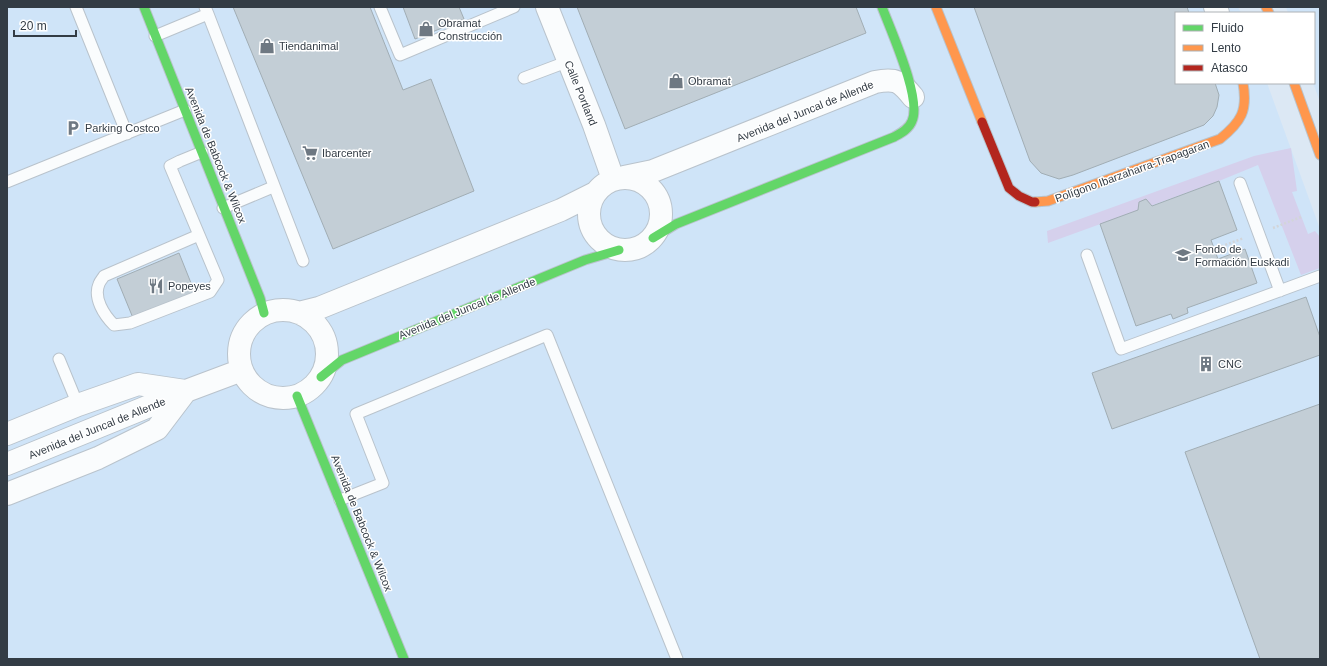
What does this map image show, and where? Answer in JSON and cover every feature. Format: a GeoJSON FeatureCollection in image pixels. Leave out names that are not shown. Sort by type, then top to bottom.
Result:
{"type":"FeatureCollection","features":[{"type":"Feature","properties":{"kind":"street","name":"Avenida de Babcock & Wilcox"},"geometry":{"type":"LineString","coordinates":[[144,7],[260,298],[264,313]]}},
{"type":"Feature","properties":{"kind":"street","name":"Calle Portland"},"geometry":{"type":"LineString","coordinates":[[547,7],[594,125],[619,178]]}},
{"type":"Feature","properties":{"kind":"street"},"geometry":{"type":"LineString","coordinates":[[595,193],[590,203],[589,215],[591,226],[597,237],[607,246],[619,250],[632,250],[643,246],[676,224],[894,137],[908,129],[915,115],[913,97],[897,46],[882,7]]}},
{"type":"Feature","properties":{"kind":"street","name":"Polígono Ibarzaharra-Trapagaran"},"geometry":{"type":"LineString","coordinates":[[936,7],[1009,188],[1019,196],[1032,202],[1048,201],[1220,139],[1232,130],[1240,120],[1245,110],[1243,84]]}},
{"type":"Feature","properties":{"kind":"street","name":"Avenida del Juncal de Allende"},"geometry":{"type":"LineString","coordinates":[[619,178],[653,171],[875,82],[889,79],[903,84],[913,97]]}},
{"type":"Feature","properties":{"kind":"street"},"geometry":{"type":"LineString","coordinates":[[1294,84],[1320,155]]}},
{"type":"Feature","properties":{"kind":"street"},"geometry":{"type":"LineString","coordinates":[[299,313],[319,308],[561,210],[595,193],[603,185],[619,178],[636,179],[646,184],[654,192],[660,202],[662,214],[660,227],[653,238]]}},
{"type":"Feature","properties":{"kind":"street","name":"Avenida del Juncal de Allende"},"geometry":{"type":"LineString","coordinates":[[321,377],[342,360],[585,260],[619,250]]}},
{"type":"Feature","properties":{"kind":"street"},"geometry":{"type":"LineString","coordinates":[[288,309],[299,313],[312,321],[322,333],[327,347],[326,363],[321,377],[310,388],[297,396],[284,398],[271,396],[259,391],[248,382],[238,357],[239,344],[244,331],[253,321],[264,313],[288,309]]}},
{"type":"Feature","properties":{"kind":"street","name":"Avenida del Juncal de Allende"},"geometry":{"type":"LineString","coordinates":[[7,464],[186,391],[242,370]]}},
{"type":"Feature","properties":{"kind":"street","name":"Avenida del Juncal de Allende"},"geometry":{"type":"LineString","coordinates":[[7,434],[78,405],[138,384],[186,391]]}},
{"type":"Feature","properties":{"kind":"street","name":"Avenida del Juncal de Allende"},"geometry":{"type":"LineString","coordinates":[[7,494],[98,458],[157,429],[186,391]]}},
{"type":"Feature","properties":{"kind":"street","name":"Avenida de Babcock & Wilcox"},"geometry":{"type":"LineString","coordinates":[[297,396],[404,659]]}},
{"type":"Feature","properties":{"kind":"lane"},"geometry":{"type":"LineString","coordinates":[[76,7],[127,134]]}},
{"type":"Feature","properties":{"kind":"lane"},"geometry":{"type":"LineString","coordinates":[[380,7],[400,55],[514,7]]}},
{"type":"Feature","properties":{"kind":"lane"},"geometry":{"type":"LineString","coordinates":[[155,36],[207,11],[302,261]]}},
{"type":"Feature","properties":{"kind":"lane"},"geometry":{"type":"LineString","coordinates":[[524,78],[569,61]]}},
{"type":"Feature","properties":{"kind":"lane"},"geometry":{"type":"LineString","coordinates":[[7,182],[185,110]]}},
{"type":"Feature","properties":{"kind":"lane"},"geometry":{"type":"LineString","coordinates":[[199,235],[104,276],[98,285],[98,298],[105,316],[114,325],[130,323],[210,292],[218,280],[170,166],[202,152]]}},
{"type":"Feature","properties":{"kind":"lane"},"geometry":{"type":"LineString","coordinates":[[1240,183],[1280,291]]}},
{"type":"Feature","properties":{"kind":"lane"},"geometry":{"type":"LineString","coordinates":[[223,208],[273,187]]}},
{"type":"Feature","properties":{"kind":"lane"},"geometry":{"type":"LineString","coordinates":[[1087,255],[1121,349],[1320,276]]}},
{"type":"Feature","properties":{"kind":"lane"},"geometry":{"type":"LineString","coordinates":[[340,500],[383,483],[356,414],[548,335],[677,659]]}},
{"type":"Feature","properties":{"kind":"lane"},"geometry":{"type":"LineString","coordinates":[[60,359],[78,405]]}},
{"type":"Feature","properties":{"kind":"shaded area"},"geometry":{"type":"Polygon","coordinates":[[[7,7],[1238,7],[1240,12],[1175,12],[1175,84],[1267,84],[1320,229],[1320,659],[7,659],[7,7]]]}},
{"type":"Feature","properties":{"kind":"shaded area"},"geometry":{"type":"Polygon","coordinates":[[[1286,7],[1320,7],[1320,102],[1313,84],[1315,84],[1315,12],[1288,12],[1286,7]]]}},
{"type":"Feature","properties":{"kind":"shaded area"},"geometry":{"type":"Polygon","coordinates":[[[1291,148],[1297,191],[1292,192],[1308,234],[1315,231],[1320,237],[1320,268],[1301,275],[1258,165],[1219,181],[1048,243],[1047,231],[1254,156],[1291,148]]]}},
{"type":"Feature","properties":{"kind":"building"},"geometry":{"type":"Polygon","coordinates":[[[233,7],[370,7],[403,90],[431,79],[474,191],[333,249],[233,7]]]}},
{"type":"Feature","properties":{"kind":"building","name":"Obramat Construcción"},"geometry":{"type":"Polygon","coordinates":[[[403,7],[459,7],[464,19],[415,39],[403,7]]]}},
{"type":"Feature","properties":{"kind":"building","name":"Obramat"},"geometry":{"type":"Polygon","coordinates":[[[577,7],[856,7],[866,33],[625,129],[577,7]]]}},
{"type":"Feature","properties":{"kind":"building"},"geometry":{"type":"Polygon","coordinates":[[[974,7],[1187,7],[1189,12],[1175,12],[1175,84],[1215,84],[1219,95],[1217,107],[1213,116],[1204,125],[1059,179],[1041,173],[1030,161],[974,7]]]}},
{"type":"Feature","properties":{"kind":"building"},"geometry":{"type":"Polygon","coordinates":[[[1219,181],[1237,230],[1211,240],[1218,259],[1245,249],[1257,283],[1187,308],[1188,313],[1173,319],[1171,314],[1136,326],[1100,224],[1138,210],[1139,202],[1146,199],[1152,206],[1219,181]]]}},
{"type":"Feature","properties":{"kind":"building","name":"Popeyes"},"geometry":{"type":"Polygon","coordinates":[[[179,253],[195,293],[133,318],[117,279],[179,253]]]}},
{"type":"Feature","properties":{"kind":"building","name":"CNC"},"geometry":{"type":"Polygon","coordinates":[[[1306,297],[1320,337],[1320,355],[1112,429],[1092,373],[1306,297]]]}},
{"type":"Feature","properties":{"kind":"building"},"geometry":{"type":"Polygon","coordinates":[[[1320,404],[1320,659],[1260,659],[1185,452],[1320,404]]]}},
{"type":"Feature","properties":{"kind":"traffic: fast"},"geometry":{"type":"LineString","coordinates":[[144,7],[260,298],[264,313]]}},
{"type":"Feature","properties":{"kind":"traffic: fast"},"geometry":{"type":"LineString","coordinates":[[653,238],[676,224],[894,137],[907,129],[911,124],[914,111],[913,97],[904,65],[882,7]]}},
{"type":"Feature","properties":{"kind":"traffic: fast"},"geometry":{"type":"LineString","coordinates":[[321,377],[342,360],[585,260],[619,250]]}},
{"type":"Feature","properties":{"kind":"traffic: fast"},"geometry":{"type":"LineString","coordinates":[[297,396],[404,659]]}},
{"type":"Feature","properties":{"kind":"traffic: slow"},"geometry":{"type":"LineString","coordinates":[[936,7],[982,122]]}},
{"type":"Feature","properties":{"kind":"traffic: slow"},"geometry":{"type":"LineString","coordinates":[[1266,7],[1268,12]]}},
{"type":"Feature","properties":{"kind":"traffic: slow"},"geometry":{"type":"LineString","coordinates":[[1035,202],[1048,201],[1220,139],[1233,127],[1241,115],[1244,101],[1243,84]]}},
{"type":"Feature","properties":{"kind":"traffic: slow"},"geometry":{"type":"LineString","coordinates":[[1294,84],[1320,155]]}},
{"type":"Feature","properties":{"kind":"traffic: jam"},"geometry":{"type":"LineString","coordinates":[[982,122],[1009,188],[1019,196],[1035,202]]}},
{"type":"Feature","properties":{"kind":"place","name":"Obramat Construcción"},"geometry":{"type":"Point","coordinates":[426,29]}},
{"type":"Feature","properties":{"kind":"place","name":"Tiendanimal"},"geometry":{"type":"Point","coordinates":[267,46]}},
{"type":"Feature","properties":{"kind":"place","name":"Obramat"},"geometry":{"type":"Point","coordinates":[676,81]}},
{"type":"Feature","properties":{"kind":"place","name":"Parking Costco"},"geometry":{"type":"Point","coordinates":[73,128]}},
{"type":"Feature","properties":{"kind":"place","name":"Ibarcenter"},"geometry":{"type":"Point","coordinates":[310,153]}},
{"type":"Feature","properties":{"kind":"place","name":"Fondo de Formación Euskadi"},"geometry":{"type":"Point","coordinates":[1183,255]}},
{"type":"Feature","properties":{"kind":"place","name":"Popeyes"},"geometry":{"type":"Point","coordinates":[156,286]}},
{"type":"Feature","properties":{"kind":"place","name":"CNC"},"geometry":{"type":"Point","coordinates":[1206,364]}}]}
